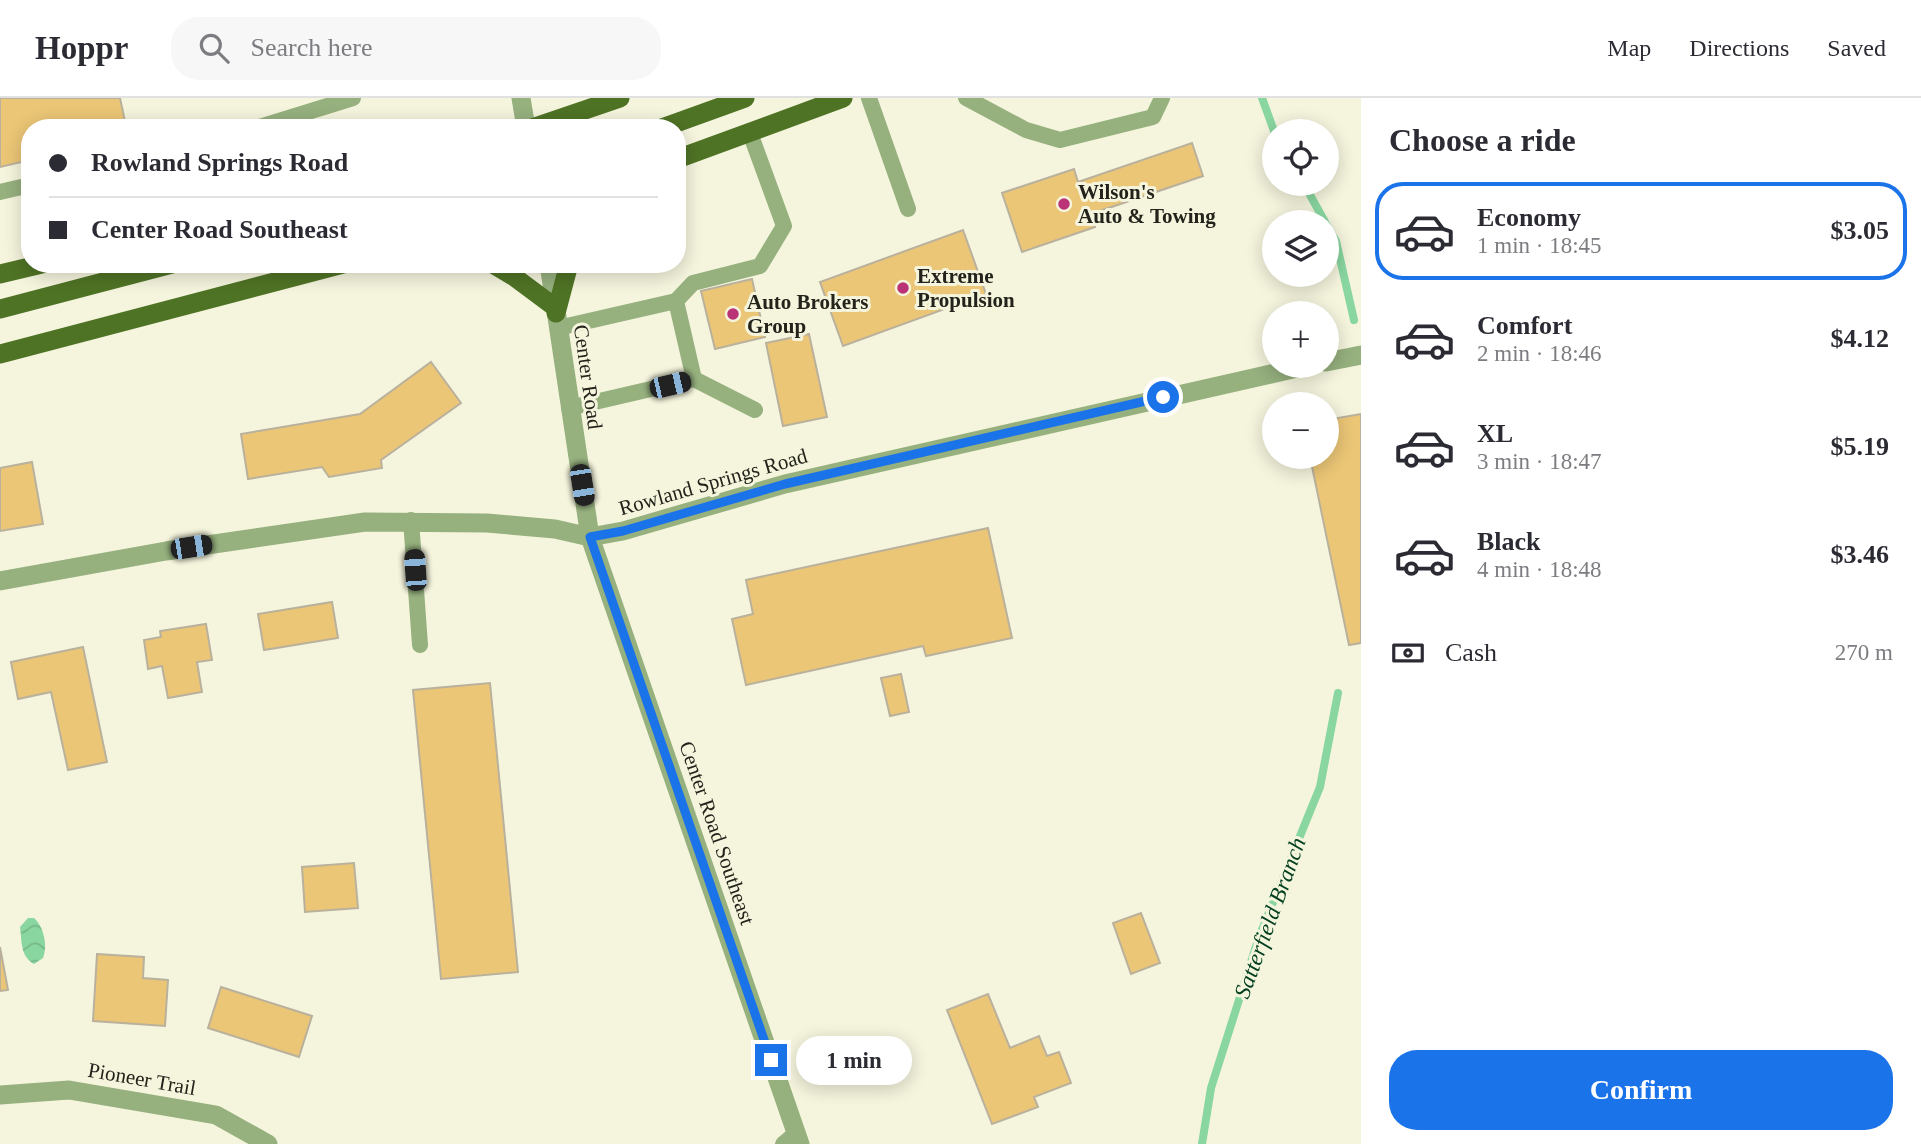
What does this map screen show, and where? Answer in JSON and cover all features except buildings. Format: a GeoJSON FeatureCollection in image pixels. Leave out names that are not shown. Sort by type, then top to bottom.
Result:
{"type":"FeatureCollection","features":[{"type":"Feature","properties":{"kind":"main road"},"geometry":{"type":"LineString","coordinates":[[558,119],[620,98]]}},
{"type":"Feature","properties":{"kind":"main road"},"geometry":{"type":"LineString","coordinates":[[686,119],[745,98]]}},
{"type":"Feature","properties":{"kind":"main road"},"geometry":{"type":"LineString","coordinates":[[686,156],[843,98]]}},
{"type":"Feature","properties":{"kind":"main road"},"geometry":{"type":"LineString","coordinates":[[0,274],[21,269]]}},
{"type":"Feature","properties":{"kind":"main road"},"geometry":{"type":"LineString","coordinates":[[0,309],[138,273]]}},
{"type":"Feature","properties":{"kind":"main road"},"geometry":{"type":"LineString","coordinates":[[0,354],[309,273]]}},
{"type":"Feature","properties":{"kind":"main road"},"geometry":{"type":"LineString","coordinates":[[508,273],[524,283],[557,316]]}},
{"type":"Feature","properties":{"kind":"main road"},"geometry":{"type":"LineString","coordinates":[[557,316],[567,273]]}},
{"type":"Feature","properties":{"kind":"street"},"geometry":{"type":"LineString","coordinates":[[521,98],[524,119]]}},
{"type":"Feature","properties":{"kind":"street","name":"Center Road"},"geometry":{"type":"LineString","coordinates":[[550,273],[590,537]]}},
{"type":"Feature","properties":{"kind":"street"},"geometry":{"type":"LineString","coordinates":[[1339,359],[1361,355]]}},
{"type":"Feature","properties":{"kind":"street","name":"Rowland Springs Road"},"geometry":{"type":"LineString","coordinates":[[0,581],[318,527],[411,520],[514,525],[590,537],[623,531],[812,477],[1262,376]]}},
{"type":"Feature","properties":{"kind":"street","name":"Center Road Southeast"},"geometry":{"type":"LineString","coordinates":[[590,537],[793,1140]]}},
{"type":"Feature","properties":{"kind":"street","name":"Pioneer Trail"},"geometry":{"type":"LineString","coordinates":[[0,1095],[69,1090],[216,1115],[268,1144]]}},
{"type":"Feature","properties":{"kind":"lane"},"geometry":{"type":"LineString","coordinates":[[285,119],[353,98]]}},
{"type":"Feature","properties":{"kind":"lane"},"geometry":{"type":"LineString","coordinates":[[869,98],[908,209]]}},
{"type":"Feature","properties":{"kind":"lane"},"geometry":{"type":"LineString","coordinates":[[966,98],[1026,130],[1060,139],[1153,117],[1163,98]]}},
{"type":"Feature","properties":{"kind":"lane"},"geometry":{"type":"LineString","coordinates":[[557,316],[676,301],[693,283],[760,266],[784,226],[750,133]]}},
{"type":"Feature","properties":{"kind":"lane"},"geometry":{"type":"LineString","coordinates":[[0,192],[21,187]]}},
{"type":"Feature","properties":{"kind":"lane"},"geometry":{"type":"LineString","coordinates":[[676,301],[694,379]]}},
{"type":"Feature","properties":{"kind":"lane"},"geometry":{"type":"LineString","coordinates":[[569,408],[694,379],[755,410]]}},
{"type":"Feature","properties":{"kind":"lane"},"geometry":{"type":"LineString","coordinates":[[411,520],[420,645]]}},
{"type":"Feature","properties":{"kind":"water"},"geometry":{"type":"Polygon","coordinates":[[[28,918],[34,918],[37,922],[43,931],[45,942],[43,958],[34,964],[26,957],[22,943],[20,927],[28,918]]]}},
{"type":"Feature","properties":{"kind":"waterway","name":"Satterfield Branch"},"geometry":{"type":"LineString","coordinates":[[1262,98],[1270,119]]}},
{"type":"Feature","properties":{"kind":"waterway","name":"Satterfield Branch"},"geometry":{"type":"LineString","coordinates":[[1311,196],[1318,210]]}},
{"type":"Feature","properties":{"kind":"waterway","name":"Satterfield Branch"},"geometry":{"type":"LineString","coordinates":[[1339,254],[1354,320]]}},
{"type":"Feature","properties":{"kind":"waterway","name":"Satterfield Branch"},"geometry":{"type":"LineString","coordinates":[[1202,1144],[1211,1088],[1259,937],[1320,787],[1338,693]]}},
{"type":"Feature","properties":{"kind":"place","name":"Wilson's Auto & Towing"},"geometry":{"type":"Point","coordinates":[1064,204]}},
{"type":"Feature","properties":{"kind":"place","name":"Extreme Propulsion"},"geometry":{"type":"Point","coordinates":[903,288]}},
{"type":"Feature","properties":{"kind":"place","name":"Auto Brokers Group"},"geometry":{"type":"Point","coordinates":[733,314]}},
{"type":"Feature","properties":{"kind":"route"},"geometry":{"type":"LineString","coordinates":[[771,1060],[590,537],[623,531],[785,484],[1001,432],[1163,397]]}}]}
